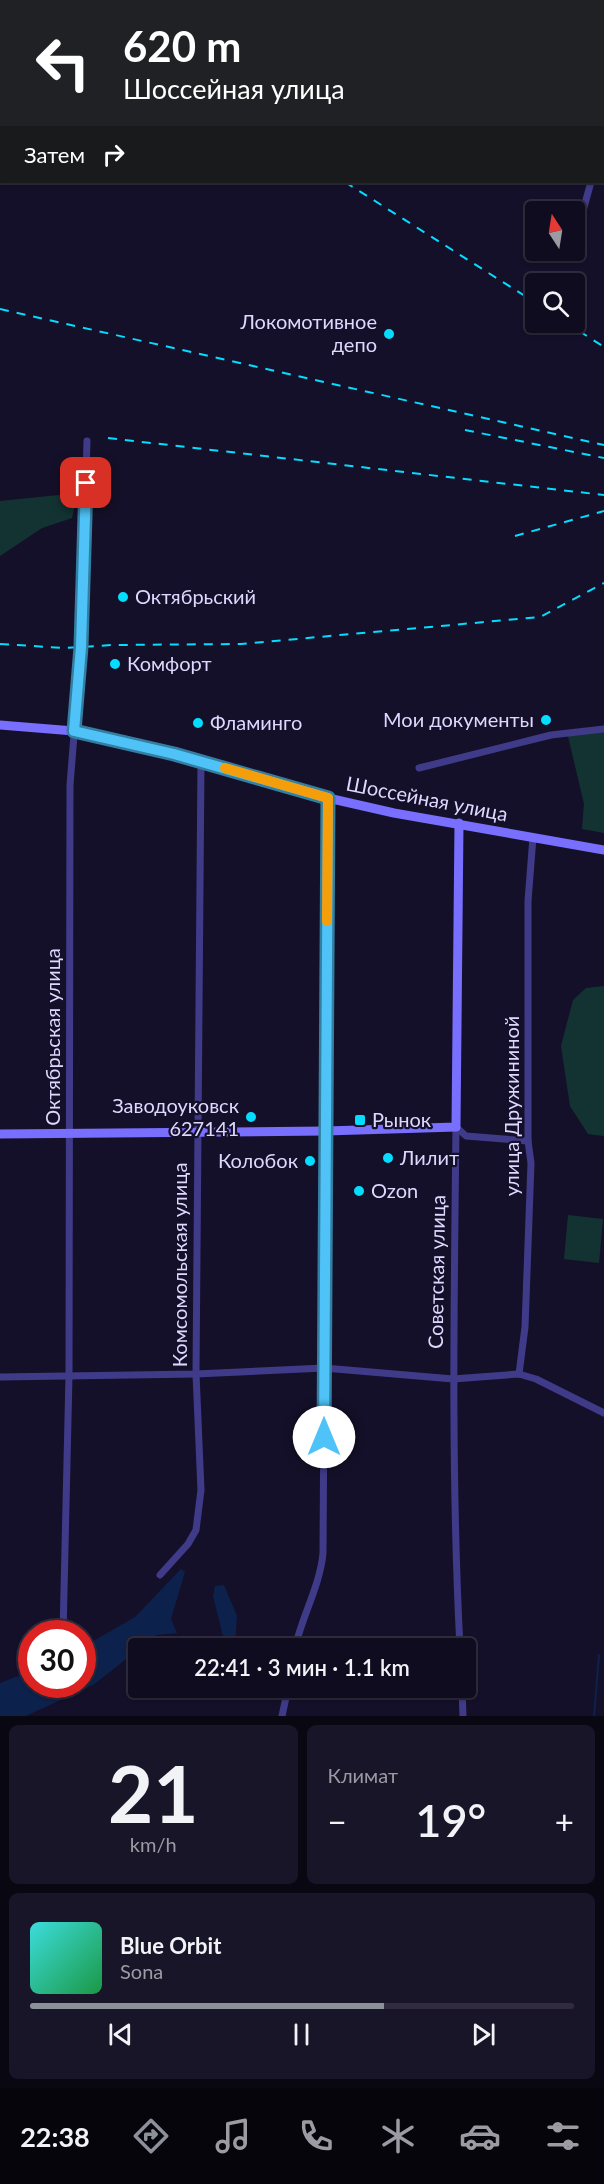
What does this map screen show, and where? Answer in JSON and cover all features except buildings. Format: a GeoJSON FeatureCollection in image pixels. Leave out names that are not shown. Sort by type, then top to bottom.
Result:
{"type":"FeatureCollection","features":[{"type":"Feature","properties":{"kind":"street"},"geometry":{"type":"LineString","coordinates":[[585,204],[591,183]]}},
{"type":"Feature","properties":{"kind":"street","name":"Октябрьская улица"},"geometry":{"type":"LineString","coordinates":[[63,1620],[69,1376],[70,785],[81,647],[87,441]]}},
{"type":"Feature","properties":{"kind":"street","name":"Шоссейная улица"},"geometry":{"type":"LineString","coordinates":[[0,725],[74,731],[201,762],[328,798],[394,813],[604,850]]}},
{"type":"Feature","properties":{"kind":"street"},"geometry":{"type":"LineString","coordinates":[[419,768],[551,735],[604,729]]}},
{"type":"Feature","properties":{"kind":"street","name":"Комсомольская улица"},"geometry":{"type":"LineString","coordinates":[[160,1575],[188,1544],[196,1530],[201,1490],[196,1374],[201,762]]}},
{"type":"Feature","properties":{"kind":"street"},"geometry":{"type":"LineString","coordinates":[[298,1638],[300,1624],[322,1570],[328,798]]}},
{"type":"Feature","properties":{"kind":"street","name":"Советская улица"},"geometry":{"type":"LineString","coordinates":[[459,823],[453,1378],[456,1576],[459,1638]]}},
{"type":"Feature","properties":{"kind":"street","name":"улица Дружининой"},"geometry":{"type":"LineString","coordinates":[[519,1374],[526,1304],[531,1163],[528,1141],[528,901],[533,837]]}},
{"type":"Feature","properties":{"kind":"street"},"geometry":{"type":"LineString","coordinates":[[0,1134],[326,1131],[456,1127],[466,1136],[528,1141]]}},
{"type":"Feature","properties":{"kind":"street"},"geometry":{"type":"LineString","coordinates":[[0,1377],[196,1374],[324,1368],[453,1378],[519,1374],[537,1378],[604,1413]]}},
{"type":"Feature","properties":{"kind":"street"},"geometry":{"type":"LineString","coordinates":[[282,1716],[286,1698]]}},
{"type":"Feature","properties":{"kind":"street"},"geometry":{"type":"LineString","coordinates":[[462,1698],[463,1716]]}},
{"type":"Feature","properties":{"kind":"green space"},"geometry":{"type":"Polygon","coordinates":[[[78,493],[72,518],[42,528],[0,556],[0,501],[78,493]]]}},
{"type":"Feature","properties":{"kind":"green space"},"geometry":{"type":"Polygon","coordinates":[[[604,732],[604,833],[582,829],[584,804],[568,736],[604,732]]]}},
{"type":"Feature","properties":{"kind":"green space"},"geometry":{"type":"Polygon","coordinates":[[[604,986],[604,1136],[588,1134],[570,1106],[561,1046],[573,1000],[586,988],[604,986]]]}},
{"type":"Feature","properties":{"kind":"green space"},"geometry":{"type":"Polygon","coordinates":[[[568,1215],[603,1219],[599,1263],[564,1259],[568,1215]]]}},
{"type":"Feature","properties":{"kind":"water"},"geometry":{"type":"Polygon","coordinates":[[[181,1569],[185,1572],[171,1619],[177,1633],[157,1635],[153,1638],[128,1638],[128,1658],[96,1683],[96,1640],[135,1617],[181,1569]]]}},
{"type":"Feature","properties":{"kind":"water"},"geometry":{"type":"Polygon","coordinates":[[[224,1585],[237,1616],[236,1638],[224,1638],[213,1596],[215,1586],[224,1585]]]}},
{"type":"Feature","properties":{"kind":"water"},"geometry":{"type":"Polygon","coordinates":[[[18,1676],[18,1698],[65,1698],[26,1716],[0,1716],[0,1683],[18,1676]]]}},
{"type":"Feature","properties":{"kind":"waterway"},"geometry":{"type":"LineString","coordinates":[[594,1716],[599,1655]]}},
{"type":"Feature","properties":{"kind":"railway"},"geometry":{"type":"LineString","coordinates":[[347,183],[525,296]]}},
{"type":"Feature","properties":{"kind":"railway"},"geometry":{"type":"LineString","coordinates":[[0,309],[604,445]]}},
{"type":"Feature","properties":{"kind":"railway"},"geometry":{"type":"LineString","coordinates":[[582,333],[604,347]]}},
{"type":"Feature","properties":{"kind":"railway"},"geometry":{"type":"LineString","coordinates":[[465,430],[604,458]]}},
{"type":"Feature","properties":{"kind":"railway"},"geometry":{"type":"LineString","coordinates":[[108,438],[604,495]]}},
{"type":"Feature","properties":{"kind":"railway"},"geometry":{"type":"LineString","coordinates":[[515,536],[604,511]]}},
{"type":"Feature","properties":{"kind":"railway"},"geometry":{"type":"LineString","coordinates":[[0,644],[64,648],[112,645],[241,644],[540,617],[604,583]]}},
{"type":"Feature","properties":{"kind":"slow traffic"},"geometry":{"type":"LineString","coordinates":[[225,768],[328,798],[327,921]]}},
{"type":"Feature","properties":{"kind":"place","name":"Локомотивное депо"},"geometry":{"type":"Point","coordinates":[389,334]}},
{"type":"Feature","properties":{"kind":"place","name":"Октябрьский"},"geometry":{"type":"Point","coordinates":[123,597]}},
{"type":"Feature","properties":{"kind":"place","name":"Комфорт"},"geometry":{"type":"Point","coordinates":[115,664]}},
{"type":"Feature","properties":{"kind":"place","name":"Мои документы"},"geometry":{"type":"Point","coordinates":[546,720]}},
{"type":"Feature","properties":{"kind":"place","name":"Фламинго"},"geometry":{"type":"Point","coordinates":[198,723]}},
{"type":"Feature","properties":{"kind":"place","name":"Заводоуковск 627141"},"geometry":{"type":"Point","coordinates":[251,1117]}},
{"type":"Feature","properties":{"kind":"place","name":"Рынок"},"geometry":{"type":"Point","coordinates":[360,1120]}},
{"type":"Feature","properties":{"kind":"place","name":"Лилит"},"geometry":{"type":"Point","coordinates":[388,1158]}},
{"type":"Feature","properties":{"kind":"place","name":"Колобок"},"geometry":{"type":"Point","coordinates":[310,1161]}},
{"type":"Feature","properties":{"kind":"place","name":"Ozon"},"geometry":{"type":"Point","coordinates":[359,1191]}},
{"type":"Feature","properties":{"kind":"route"},"geometry":{"type":"LineString","coordinates":[[86,483],[81,647],[74,731],[174,754],[328,798],[324,1437]]}}]}
